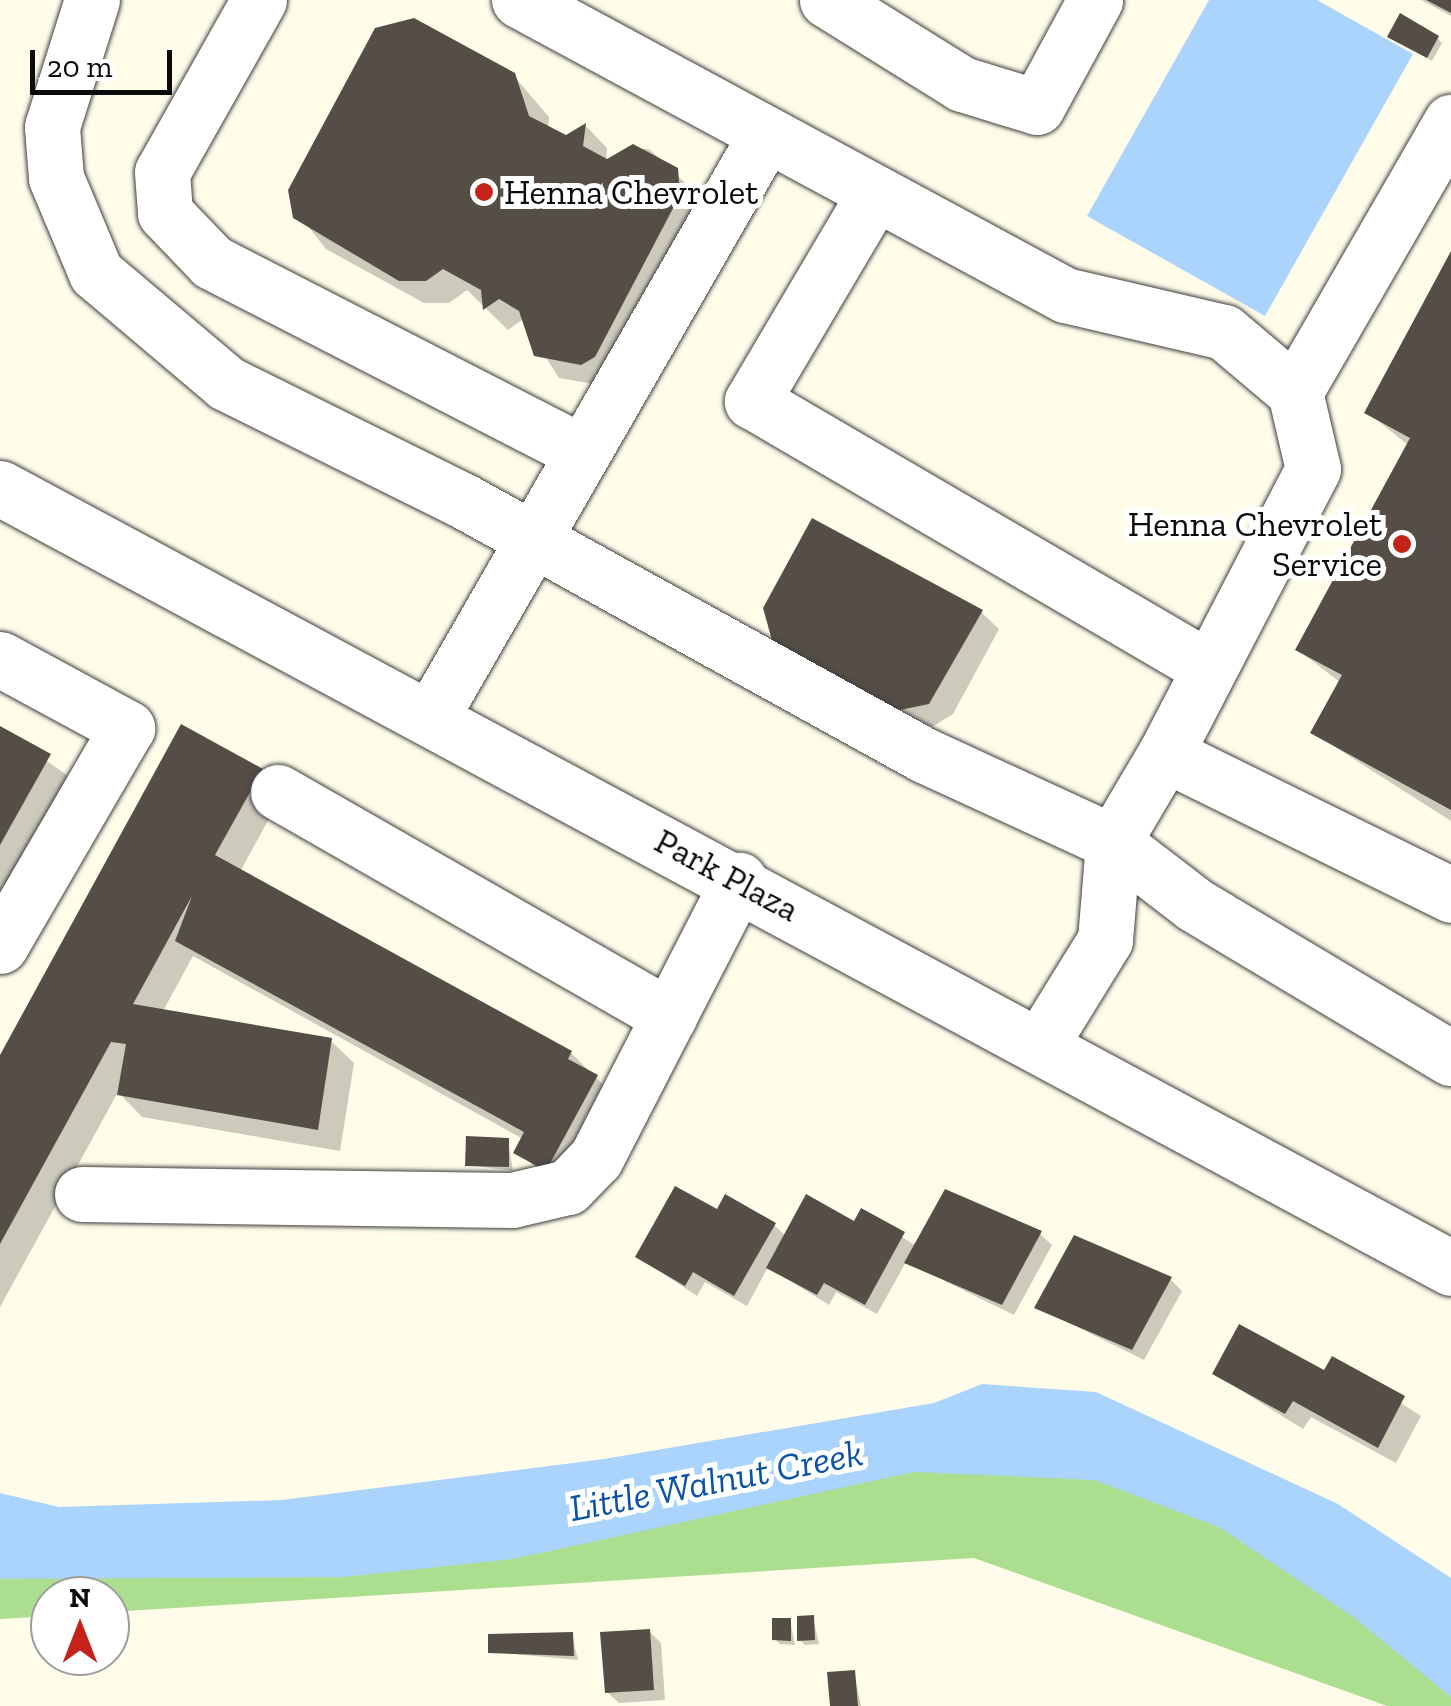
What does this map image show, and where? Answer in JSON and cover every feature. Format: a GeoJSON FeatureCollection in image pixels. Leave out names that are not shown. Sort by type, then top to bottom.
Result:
{"type":"FeatureCollection","features":[{"type":"Feature","properties":{"kind":"street"},"geometry":{"type":"LineString","coordinates":[[92,0],[52,126],[56,178],[96,273],[226,383],[531,540],[906,746],[1113,842],[1195,905],[1451,1058]]}},
{"type":"Feature","properties":{"kind":"street"},"geometry":{"type":"LineString","coordinates":[[260,0],[162,172],[166,213],[212,262],[582,452]]}},
{"type":"Feature","properties":{"kind":"street"},"geometry":{"type":"LineString","coordinates":[[519,0],[764,138],[1065,295],[1224,332],[1295,392],[1313,469],[1165,754],[1113,842],[1105,940],[1042,1042]]}},
{"type":"Feature","properties":{"kind":"street"},"geometry":{"type":"LineString","coordinates":[[827,0],[962,84],[1037,107],[1095,0]]}},
{"type":"Feature","properties":{"kind":"street"},"geometry":{"type":"LineString","coordinates":[[1295,392],[1451,122]]}},
{"type":"Feature","properties":{"kind":"street"},"geometry":{"type":"LineString","coordinates":[[431,717],[764,138]]}},
{"type":"Feature","properties":{"kind":"street"},"geometry":{"type":"LineString","coordinates":[[875,193],[752,401],[1209,668]]}},
{"type":"Feature","properties":{"kind":"street"},"geometry":{"type":"LineString","coordinates":[[96,273],[166,213]]}},
{"type":"Feature","properties":{"kind":"street","name":"Park Plaza"},"geometry":{"type":"LineString","coordinates":[[0,488],[1042,1042],[1451,1268]]}},
{"type":"Feature","properties":{"kind":"street"},"geometry":{"type":"LineString","coordinates":[[0,658],[127,728],[0,946]]}},
{"type":"Feature","properties":{"kind":"street"},"geometry":{"type":"LineString","coordinates":[[1165,754],[1451,895]]}},
{"type":"Feature","properties":{"kind":"street"},"geometry":{"type":"LineString","coordinates":[[278,792],[669,1016]]}},
{"type":"Feature","properties":{"kind":"street"},"geometry":{"type":"LineString","coordinates":[[82,1194],[512,1200],[568,1187],[596,1158],[738,880]]}},
{"type":"Feature","properties":{"kind":"green space"},"geometry":{"type":"Polygon","coordinates":[[[1063,1393],[1451,1590],[1451,1706],[1387,1706],[974,1558],[130,1611],[130,1576],[30,1576],[30,1617],[0,1619],[0,1516],[570,1485],[1063,1393]]]}},
{"type":"Feature","properties":{"kind":"water"},"geometry":{"type":"Polygon","coordinates":[[[1209,0],[1317,0],[1413,54],[1265,316],[1087,216],[1209,0]]]}},
{"type":"Feature","properties":{"kind":"water","name":"Little Walnut Creek"},"geometry":{"type":"Polygon","coordinates":[[[982,1384],[1096,1392],[1338,1504],[1451,1578],[1451,1697],[1356,1619],[1219,1527],[1094,1480],[914,1472],[513,1559],[344,1577],[0,1579],[0,1493],[59,1507],[282,1500],[604,1459],[934,1403],[982,1384]]]}},
{"type":"Feature","properties":{"kind":"building"},"geometry":{"type":"Polygon","coordinates":[[[1426,0],[1451,0],[1451,13],[1426,0]]]}},
{"type":"Feature","properties":{"kind":"building"},"geometry":{"type":"Polygon","coordinates":[[[1400,13],[1439,36],[1427,58],[1387,37],[1400,13]]]}},
{"type":"Feature","properties":{"kind":"building","name":"Henna Chevrolet"},"geometry":{"type":"Polygon","coordinates":[[[414,18],[515,73],[529,116],[566,135],[586,123],[583,146],[607,159],[633,144],[678,168],[680,195],[595,357],[581,365],[534,356],[519,311],[499,299],[483,310],[481,290],[443,269],[426,281],[399,281],[293,218],[288,190],[375,28],[414,18]]]}},
{"type":"Feature","properties":{"kind":"building","name":"Henna Chevrolet Service"},"geometry":{"type":"Polygon","coordinates":[[[1451,251],[1451,810],[1310,733],[1342,675],[1295,650],[1410,438],[1364,413],[1451,251]]]}},
{"type":"Feature","properties":{"kind":"building"},"geometry":{"type":"Polygon","coordinates":[[[812,518],[983,610],[929,704],[895,711],[773,644],[763,608],[812,518]]]}},
{"type":"Feature","properties":{"kind":"building"},"geometry":{"type":"Polygon","coordinates":[[[181,724],[263,769],[215,855],[572,1051],[568,1059],[598,1075],[546,1171],[513,1153],[524,1132],[175,941],[192,896],[133,1004],[332,1038],[318,1130],[117,1095],[126,1044],[111,1042],[0,1244],[0,1055],[181,724]]]}},
{"type":"Feature","properties":{"kind":"building"},"geometry":{"type":"Polygon","coordinates":[[[0,726],[51,754],[0,845],[0,726]]]}},
{"type":"Feature","properties":{"kind":"building"},"geometry":{"type":"Polygon","coordinates":[[[466,1136],[509,1138],[509,1167],[465,1166],[466,1136]]]}},
{"type":"Feature","properties":{"kind":"building"},"geometry":{"type":"Polygon","coordinates":[[[675,1186],[717,1209],[725,1194],[776,1223],[734,1296],[693,1272],[685,1286],[635,1257],[675,1186]]]}},
{"type":"Feature","properties":{"kind":"building"},"geometry":{"type":"Polygon","coordinates":[[[945,1189],[1042,1231],[1002,1305],[904,1263],[945,1189]]]}},
{"type":"Feature","properties":{"kind":"building"},"geometry":{"type":"Polygon","coordinates":[[[806,1194],[854,1221],[861,1208],[905,1232],[865,1305],[824,1283],[817,1295],[766,1268],[806,1194]]]}},
{"type":"Feature","properties":{"kind":"building"},"geometry":{"type":"Polygon","coordinates":[[[1074,1235],[1172,1277],[1132,1350],[1034,1308],[1074,1235]]]}},
{"type":"Feature","properties":{"kind":"building"},"geometry":{"type":"Polygon","coordinates":[[[1239,1324],[1324,1370],[1332,1356],[1405,1396],[1378,1448],[1293,1401],[1285,1414],[1212,1374],[1239,1324]]]}},
{"type":"Feature","properties":{"kind":"building"},"geometry":{"type":"Polygon","coordinates":[[[814,1615],[815,1640],[797,1641],[797,1616],[814,1615]]]}},
{"type":"Feature","properties":{"kind":"building"},"geometry":{"type":"Polygon","coordinates":[[[772,1618],[791,1618],[791,1641],[772,1640],[772,1618]]]}},
{"type":"Feature","properties":{"kind":"building"},"geometry":{"type":"Polygon","coordinates":[[[650,1629],[654,1690],[605,1693],[600,1632],[650,1629]]]}},
{"type":"Feature","properties":{"kind":"building"},"geometry":{"type":"Polygon","coordinates":[[[573,1632],[574,1656],[488,1653],[488,1634],[573,1632]]]}},
{"type":"Feature","properties":{"kind":"building"},"geometry":{"type":"Polygon","coordinates":[[[855,1670],[858,1706],[830,1706],[827,1672],[855,1670]]]}},
{"type":"Feature","properties":{"kind":"place","name":"Henna Chevrolet"},"geometry":{"type":"Point","coordinates":[484,192]}},
{"type":"Feature","properties":{"kind":"place","name":"Henna Chevrolet Service"},"geometry":{"type":"Point","coordinates":[1402,544]}}]}
